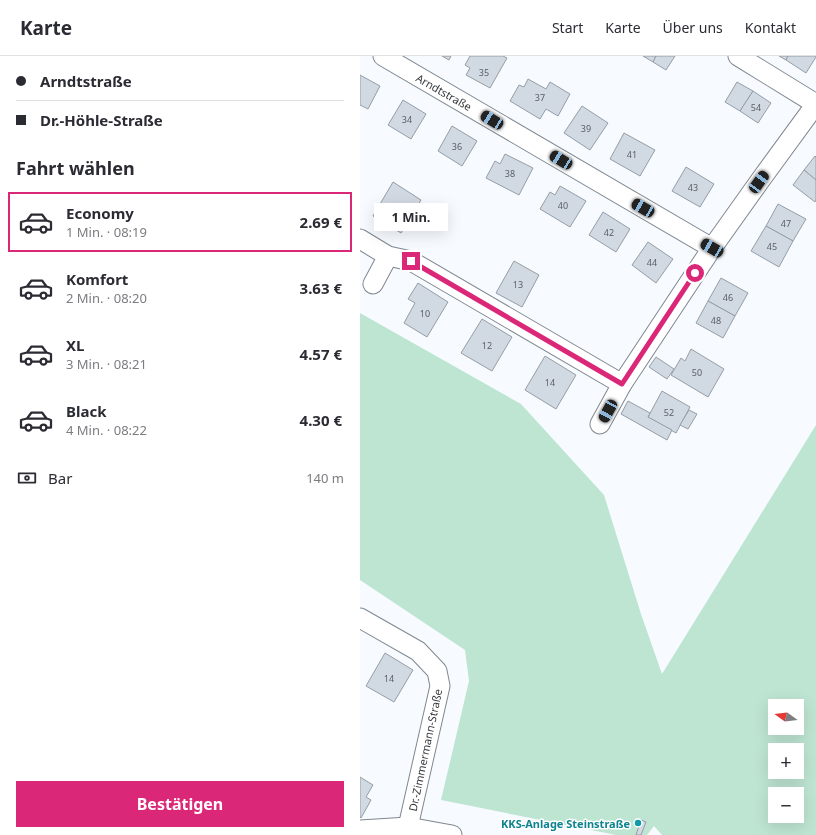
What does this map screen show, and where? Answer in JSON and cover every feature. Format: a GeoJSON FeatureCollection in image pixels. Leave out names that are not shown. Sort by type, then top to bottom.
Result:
{"type":"FeatureCollection","features":[{"type":"Feature","properties":{"kind":"street","name":"Arndtstraße"},"geometry":{"type":"LineString","coordinates":[[383,56],[712,248]]}},
{"type":"Feature","properties":{"kind":"street"},"geometry":{"type":"LineString","coordinates":[[600,424],[622,384],[712,248],[816,104],[738,56]]}},
{"type":"Feature","properties":{"kind":"street"},"geometry":{"type":"LineString","coordinates":[[360,240],[388,256],[411,261],[622,384]]}},
{"type":"Feature","properties":{"kind":"street"},"geometry":{"type":"LineString","coordinates":[[373,284],[388,256]]}},
{"type":"Feature","properties":{"kind":"street","name":"Dr.-Zimmermann-Straße"},"geometry":{"type":"LineString","coordinates":[[360,618],[418,651],[437,671],[440,686],[408,827]]}},
{"type":"Feature","properties":{"kind":"street"},"geometry":{"type":"LineString","coordinates":[[360,830],[408,827],[452,835]]}},
{"type":"Feature","properties":{"kind":"green space"},"geometry":{"type":"Polygon","coordinates":[[[360,313],[521,404],[604,495],[641,614],[662,674],[816,425],[816,835],[662,835],[654,826],[647,835],[616,835],[441,800],[469,681],[465,650],[360,580],[360,313]]]}},
{"type":"Feature","properties":{"kind":"building"},"geometry":{"type":"Polygon","coordinates":[[[442,56],[451,56],[449,60],[442,56]]]}},
{"type":"Feature","properties":{"kind":"building"},"geometry":{"type":"Polygon","coordinates":[[[470,56],[503,56],[507,58],[490,88],[466,75],[470,68],[465,65],[470,56]]]}},
{"type":"Feature","properties":{"kind":"building"},"geometry":{"type":"Polygon","coordinates":[[[643,56],[656,56],[653,62],[643,56]]]}},
{"type":"Feature","properties":{"kind":"building"},"geometry":{"type":"Polygon","coordinates":[[[656,56],[675,56],[666,70],[653,62],[656,56]]]}},
{"type":"Feature","properties":{"kind":"building"},"geometry":{"type":"Polygon","coordinates":[[[779,56],[788,56],[786,60],[779,56]]]}},
{"type":"Feature","properties":{"kind":"building"},"geometry":{"type":"Polygon","coordinates":[[[788,56],[816,57],[806,73],[786,60],[788,56]]]}},
{"type":"Feature","properties":{"kind":"building"},"geometry":{"type":"Polygon","coordinates":[[[360,75],[380,86],[368,109],[360,105],[360,75]]]}},
{"type":"Feature","properties":{"kind":"building"},"geometry":{"type":"Polygon","coordinates":[[[528,79],[546,89],[550,82],[570,94],[558,116],[546,109],[540,119],[510,101],[519,85],[524,87],[528,79]]]}},
{"type":"Feature","properties":{"kind":"building"},"geometry":{"type":"Polygon","coordinates":[[[737,82],[753,91],[740,111],[725,102],[737,82]]]}},
{"type":"Feature","properties":{"kind":"building"},"geometry":{"type":"Polygon","coordinates":[[[753,91],[771,103],[758,123],[740,111],[753,91]]]}},
{"type":"Feature","properties":{"kind":"building"},"geometry":{"type":"Polygon","coordinates":[[[403,100],[426,114],[411,139],[388,125],[403,100]]]}},
{"type":"Feature","properties":{"kind":"building"},"geometry":{"type":"Polygon","coordinates":[[[582,106],[608,123],[590,150],[564,133],[582,106]]]}},
{"type":"Feature","properties":{"kind":"building"},"geometry":{"type":"Polygon","coordinates":[[[452,126],[477,141],[462,166],[438,151],[452,126]]]}},
{"type":"Feature","properties":{"kind":"building"},"geometry":{"type":"Polygon","coordinates":[[[624,133],[655,150],[640,176],[610,159],[624,133]]]}},
{"type":"Feature","properties":{"kind":"building"},"geometry":{"type":"Polygon","coordinates":[[[505,154],[533,168],[519,195],[486,178],[495,161],[500,164],[505,154]]]}},
{"type":"Feature","properties":{"kind":"building"},"geometry":{"type":"Polygon","coordinates":[[[815,156],[816,157],[816,180],[804,170],[815,156]]]}},
{"type":"Feature","properties":{"kind":"building"},"geometry":{"type":"Polygon","coordinates":[[[686,167],[714,184],[700,207],[672,191],[686,167]]]}},
{"type":"Feature","properties":{"kind":"building"},"geometry":{"type":"Polygon","coordinates":[[[804,170],[816,180],[815,202],[793,185],[804,170]]]}},
{"type":"Feature","properties":{"kind":"building"},"geometry":{"type":"Polygon","coordinates":[[[393,182],[421,200],[401,233],[373,216],[393,182]]]}},
{"type":"Feature","properties":{"kind":"building"},"geometry":{"type":"Polygon","coordinates":[[[560,186],[586,201],[570,227],[540,209],[550,192],[555,195],[560,186]]]}},
{"type":"Feature","properties":{"kind":"building"},"geometry":{"type":"Polygon","coordinates":[[[778,204],[806,219],[793,241],[766,226],[778,204]]]}},
{"type":"Feature","properties":{"kind":"building"},"geometry":{"type":"Polygon","coordinates":[[[603,212],[630,229],[616,252],[589,235],[603,212]]]}},
{"type":"Feature","properties":{"kind":"building"},"geometry":{"type":"Polygon","coordinates":[[[766,226],[793,241],[779,267],[751,251],[766,226]]]}},
{"type":"Feature","properties":{"kind":"building"},"geometry":{"type":"Polygon","coordinates":[[[648,242],[673,259],[656,283],[632,265],[648,242]]]}},
{"type":"Feature","properties":{"kind":"building"},"geometry":{"type":"Polygon","coordinates":[[[514,261],[539,275],[522,307],[496,293],[514,261]]]}},
{"type":"Feature","properties":{"kind":"building"},"geometry":{"type":"Polygon","coordinates":[[[721,278],[748,293],[735,316],[708,301],[721,278]]]}},
{"type":"Feature","properties":{"kind":"building"},"geometry":{"type":"Polygon","coordinates":[[[418,283],[448,302],[427,337],[404,323],[415,303],[408,299],[418,283]]]}},
{"type":"Feature","properties":{"kind":"building"},"geometry":{"type":"Polygon","coordinates":[[[708,301],[735,316],[723,338],[696,323],[708,301]]]}},
{"type":"Feature","properties":{"kind":"building"},"geometry":{"type":"Polygon","coordinates":[[[482,319],[512,337],[492,371],[461,353],[482,319]]]}},
{"type":"Feature","properties":{"kind":"building"},"geometry":{"type":"Polygon","coordinates":[[[691,349],[724,369],[708,397],[671,375],[681,358],[685,361],[691,349]]]}},
{"type":"Feature","properties":{"kind":"building"},"geometry":{"type":"Polygon","coordinates":[[[545,356],[576,375],[556,409],[525,390],[545,356]]]}},
{"type":"Feature","properties":{"kind":"building"},"geometry":{"type":"Polygon","coordinates":[[[656,357],[674,369],[667,379],[649,367],[656,357]]]}},
{"type":"Feature","properties":{"kind":"building"},"geometry":{"type":"Polygon","coordinates":[[[662,391],[690,407],[676,433],[648,417],[662,391]]]}},
{"type":"Feature","properties":{"kind":"building"},"geometry":{"type":"Polygon","coordinates":[[[628,401],[650,413],[648,417],[672,430],[667,440],[621,414],[628,401]]]}},
{"type":"Feature","properties":{"kind":"building"},"geometry":{"type":"Polygon","coordinates":[[[689,410],[697,414],[688,429],[680,425],[689,410]]]}},
{"type":"Feature","properties":{"kind":"building"},"geometry":{"type":"Polygon","coordinates":[[[385,653],[413,670],[394,702],[366,686],[385,653]]]}},
{"type":"Feature","properties":{"kind":"building"},"geometry":{"type":"Polygon","coordinates":[[[360,777],[373,785],[366,797],[371,800],[361,818],[360,817],[360,777]]]}},
{"type":"Feature","properties":{"kind":"building"},"geometry":{"type":"Polygon","coordinates":[[[641,820],[646,822],[641,835],[636,835],[641,820]]]}},
{"type":"Feature","properties":{"kind":"place","name":"KKS-Anlage Steinstraße"},"geometry":{"type":"Point","coordinates":[638,823]}},
{"type":"Feature","properties":{"kind":"route"},"geometry":{"type":"LineString","coordinates":[[411,261],[622,384],[695,273]]}}]}
